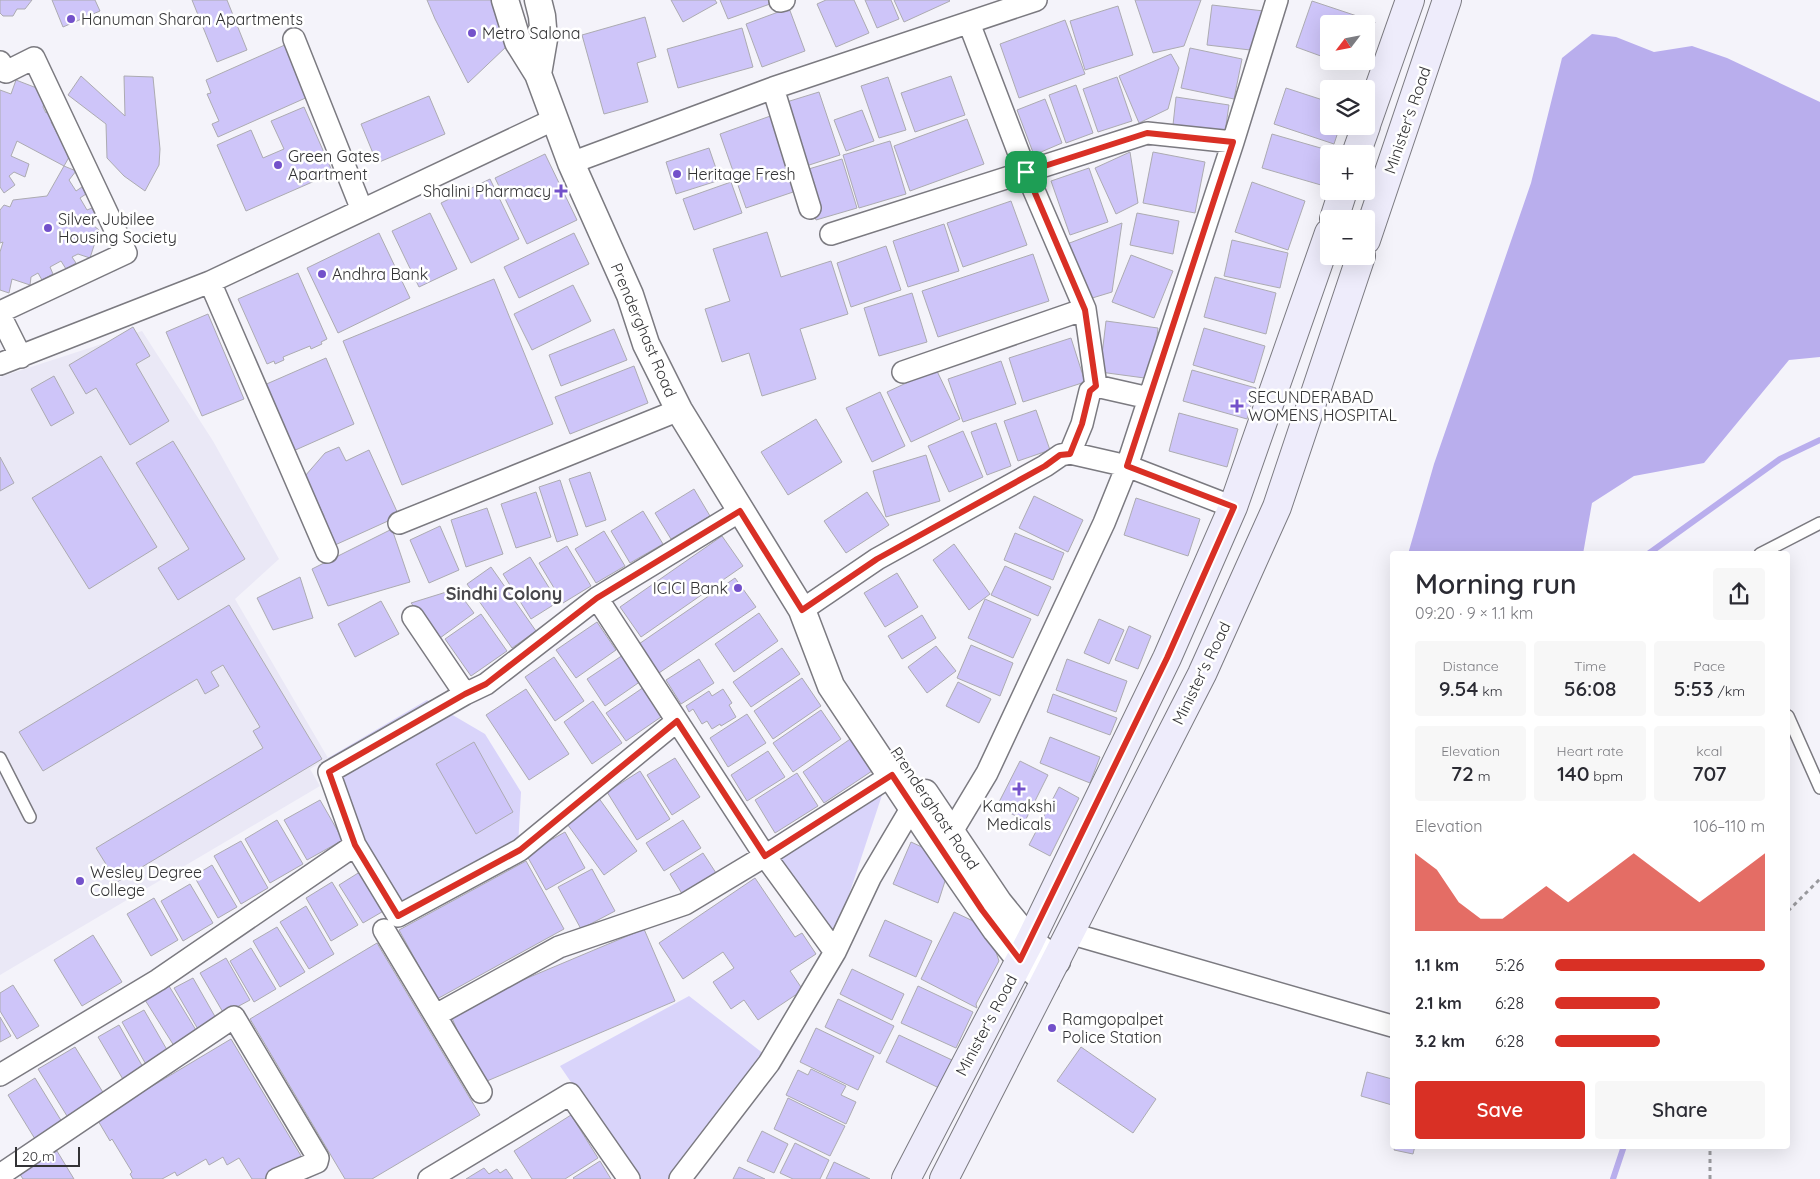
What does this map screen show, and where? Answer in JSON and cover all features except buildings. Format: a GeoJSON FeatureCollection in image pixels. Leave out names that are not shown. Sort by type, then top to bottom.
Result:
{"type":"FeatureCollection","features":[{"type":"Feature","properties":{"kind":"main road"},"geometry":{"type":"LineString","coordinates":[[1375,100],[1410,0]]}},
{"type":"Feature","properties":{"kind":"main road","name":"Minister's Road"},"geometry":{"type":"LineString","coordinates":[[1375,213],[1447,0]]}},
{"type":"Feature","properties":{"kind":"main road","name":"Minister's Road"},"geometry":{"type":"LineString","coordinates":[[906,1179],[1025,950],[1167,658],[1234,507],[1320,259]]}},
{"type":"Feature","properties":{"kind":"main road","name":"Minister's Road"},"geometry":{"type":"LineString","coordinates":[[944,1179],[1202,674],[1276,507],[1358,265]]}},
{"type":"Feature","properties":{"kind":"street","name":"Prenderghast Road"},"geometry":{"type":"LineString","coordinates":[[504,0],[518,42],[538,74],[571,163],[630,295],[646,344],[679,410],[802,610],[831,686],[982,910],[1051,971]]}},
{"type":"Feature","properties":{"kind":"street","name":"Prenderghast Road"},"geometry":{"type":"LineString","coordinates":[[538,0],[544,38],[538,74]]}},
{"type":"Feature","properties":{"kind":"street"},"geometry":{"type":"LineString","coordinates":[[780,0],[784,0]]}},
{"type":"Feature","properties":{"kind":"street"},"geometry":{"type":"LineString","coordinates":[[571,163],[773,88],[1036,0]]}},
{"type":"Feature","properties":{"kind":"street"},"geometry":{"type":"LineString","coordinates":[[951,833],[987,773],[1104,523],[1127,466],[1233,142],[1277,0]]}},
{"type":"Feature","properties":{"kind":"street"},"geometry":{"type":"LineString","coordinates":[[969,23],[1026,172],[1085,310],[1096,386]]}},
{"type":"Feature","properties":{"kind":"street"},"geometry":{"type":"LineString","coordinates":[[294,39],[362,210]]}},
{"type":"Feature","properties":{"kind":"street"},"geometry":{"type":"LineString","coordinates":[[0,62],[6,72],[34,58],[126,253],[0,314],[21,357]]}},
{"type":"Feature","properties":{"kind":"street"},"geometry":{"type":"LineString","coordinates":[[773,88],[810,208]]}},
{"type":"Feature","properties":{"kind":"street"},"geometry":{"type":"LineString","coordinates":[[0,364],[210,282],[554,118]]}},
{"type":"Feature","properties":{"kind":"street"},"geometry":{"type":"LineString","coordinates":[[831,234],[1147,133],[1233,142]]}},
{"type":"Feature","properties":{"kind":"street"},"geometry":{"type":"LineString","coordinates":[[210,282],[327,552]]}},
{"type":"Feature","properties":{"kind":"street"},"geometry":{"type":"LineString","coordinates":[[903,372],[1085,310]]}},
{"type":"Feature","properties":{"kind":"street"},"geometry":{"type":"LineString","coordinates":[[1096,386],[1150,398]]}},
{"type":"Feature","properties":{"kind":"street"},"geometry":{"type":"LineString","coordinates":[[1070,454],[1082,424],[1090,391],[1096,386]]}},
{"type":"Feature","properties":{"kind":"street"},"geometry":{"type":"LineString","coordinates":[[399,523],[679,410]]}},
{"type":"Feature","properties":{"kind":"street"},"geometry":{"type":"LineString","coordinates":[[802,610],[877,559],[1045,466],[1060,455],[1070,454],[1127,466],[1234,507]]}},
{"type":"Feature","properties":{"kind":"street"},"geometry":{"type":"LineString","coordinates":[[677,721],[520,850],[398,916],[355,845],[329,772],[465,694],[486,684],[597,598],[740,511]]}},
{"type":"Feature","properties":{"kind":"street"},"geometry":{"type":"LineString","coordinates":[[597,598],[765,856],[835,952]]}},
{"type":"Feature","properties":{"kind":"street"},"geometry":{"type":"LineString","coordinates":[[413,618],[465,694]]}},
{"type":"Feature","properties":{"kind":"street","name":"Prenderghast Road"},"geometry":{"type":"LineString","coordinates":[[819,651],[844,674],[999,903],[1025,950]]}},
{"type":"Feature","properties":{"kind":"street"},"geometry":{"type":"LineString","coordinates":[[436,1015],[559,947],[685,904],[765,856],[892,775]]}},
{"type":"Feature","properties":{"kind":"street"},"geometry":{"type":"LineString","coordinates":[[680,1179],[769,1063],[835,952],[870,878],[912,807]]}},
{"type":"Feature","properties":{"kind":"street"},"geometry":{"type":"LineString","coordinates":[[0,1075],[158,980],[355,845]]}},
{"type":"Feature","properties":{"kind":"street"},"geometry":{"type":"LineString","coordinates":[[384,930],[481,1092]]}},
{"type":"Feature","properties":{"kind":"street"},"geometry":{"type":"LineString","coordinates":[[1069,933],[1390,1025]]}},
{"type":"Feature","properties":{"kind":"street"},"geometry":{"type":"LineString","coordinates":[[0,1175],[234,1017],[318,1158],[317,1162],[277,1179]]}},
{"type":"Feature","properties":{"kind":"street"},"geometry":{"type":"LineString","coordinates":[[430,1179],[570,1094],[629,1179]]}},
{"type":"Feature","properties":{"kind":"lane"},"geometry":{"type":"LineString","coordinates":[[1766,551],[1820,523]]}},
{"type":"Feature","properties":{"kind":"lane"},"geometry":{"type":"LineString","coordinates":[[1790,720],[1820,788]]}},
{"type":"Feature","properties":{"kind":"lane"},"geometry":{"type":"LineString","coordinates":[[0,758],[30,817]]}},
{"type":"Feature","properties":{"kind":"path"},"geometry":{"type":"LineString","coordinates":[[1790,909],[1820,879]]}},
{"type":"Feature","properties":{"kind":"path"},"geometry":{"type":"LineString","coordinates":[[1710,1149],[1710,1179]]}},
{"type":"Feature","properties":{"kind":"shaded area"},"geometry":{"type":"Polygon","coordinates":[[[1592,34],[1616,37],[1654,52],[1692,46],[1727,58],[1820,102],[1820,357],[1789,360],[1704,463],[1634,476],[1592,503],[1584,551],[1409,551],[1434,464],[1531,183],[1562,58],[1592,34]]]}},
{"type":"Feature","properties":{"kind":"shaded area"},"geometry":{"type":"Polygon","coordinates":[[[142,331],[213,441],[279,559],[235,599],[328,758],[310,769],[320,786],[0,975],[0,377],[142,331]]]}},
{"type":"Feature","properties":{"kind":"shaded area"},"geometry":{"type":"Polygon","coordinates":[[[427,700],[485,734],[521,792],[518,846],[401,910],[360,840],[328,758],[427,700]]]}},
{"type":"Feature","properties":{"kind":"shaded area"},"geometry":{"type":"Polygon","coordinates":[[[887,780],[831,949],[769,860],[887,780]]]}},
{"type":"Feature","properties":{"kind":"shaded area"},"geometry":{"type":"Polygon","coordinates":[[[689,996],[768,1057],[671,1179],[637,1179],[560,1066],[689,996]]]}},
{"type":"Feature","properties":{"kind":"waterway"},"geometry":{"type":"LineString","coordinates":[[1652,551],[1780,459],[1820,440]]}},
{"type":"Feature","properties":{"kind":"waterway"},"geometry":{"type":"LineString","coordinates":[[1613,1179],[1623,1149]]}},
{"type":"Feature","properties":{"kind":"place","name":"Hanuman Sharan Apartments"},"geometry":{"type":"Point","coordinates":[71,19]}},
{"type":"Feature","properties":{"kind":"place","name":"Metro Salona"},"geometry":{"type":"Point","coordinates":[472,33]}},
{"type":"Feature","properties":{"kind":"place","name":"Green Gates Apartment"},"geometry":{"type":"Point","coordinates":[278,165]}},
{"type":"Feature","properties":{"kind":"place","name":"Heritage Fresh"},"geometry":{"type":"Point","coordinates":[677,174]}},
{"type":"Feature","properties":{"kind":"place","name":"Shalini Pharmacy"},"geometry":{"type":"Point","coordinates":[561,191]}},
{"type":"Feature","properties":{"kind":"place","name":"Silver Jubilee Housing Society"},"geometry":{"type":"Point","coordinates":[48,228]}},
{"type":"Feature","properties":{"kind":"place","name":"Andhra Bank"},"geometry":{"type":"Point","coordinates":[322,274]}},
{"type":"Feature","properties":{"kind":"place","name":"SECUNDERABAD WOMENS HOSPITAL"},"geometry":{"type":"Point","coordinates":[1237,406]}},
{"type":"Feature","properties":{"kind":"place","name":"ICICI Bank"},"geometry":{"type":"Point","coordinates":[738,588]}},
{"type":"Feature","properties":{"kind":"place","name":"Kamakshi Medicals"},"geometry":{"type":"Point","coordinates":[1019,789]}},
{"type":"Feature","properties":{"kind":"place","name":"Wesley Degree College"},"geometry":{"type":"Point","coordinates":[80,881]}},
{"type":"Feature","properties":{"kind":"place","name":"Ramgopalpet Police Station"},"geometry":{"type":"Point","coordinates":[1052,1028]}},
{"type":"Feature","properties":{"kind":"district","name":"Sindhi Colony"},"geometry":{"type":"Point","coordinates":[504,593]}},
{"type":"Feature","properties":{"kind":"route"},"geometry":{"type":"LineString","coordinates":[[1147,133],[1233,142],[1127,466],[1234,507],[1167,658],[1020,960],[996,930],[932,839],[892,775],[765,856],[677,721],[520,850],[398,916],[355,845],[329,772],[465,694],[486,684],[597,598],[740,511],[802,610],[877,559],[1045,466],[1060,455],[1070,454],[1082,424],[1090,391],[1096,386],[1085,310],[1026,172],[1147,133]]}}]}
